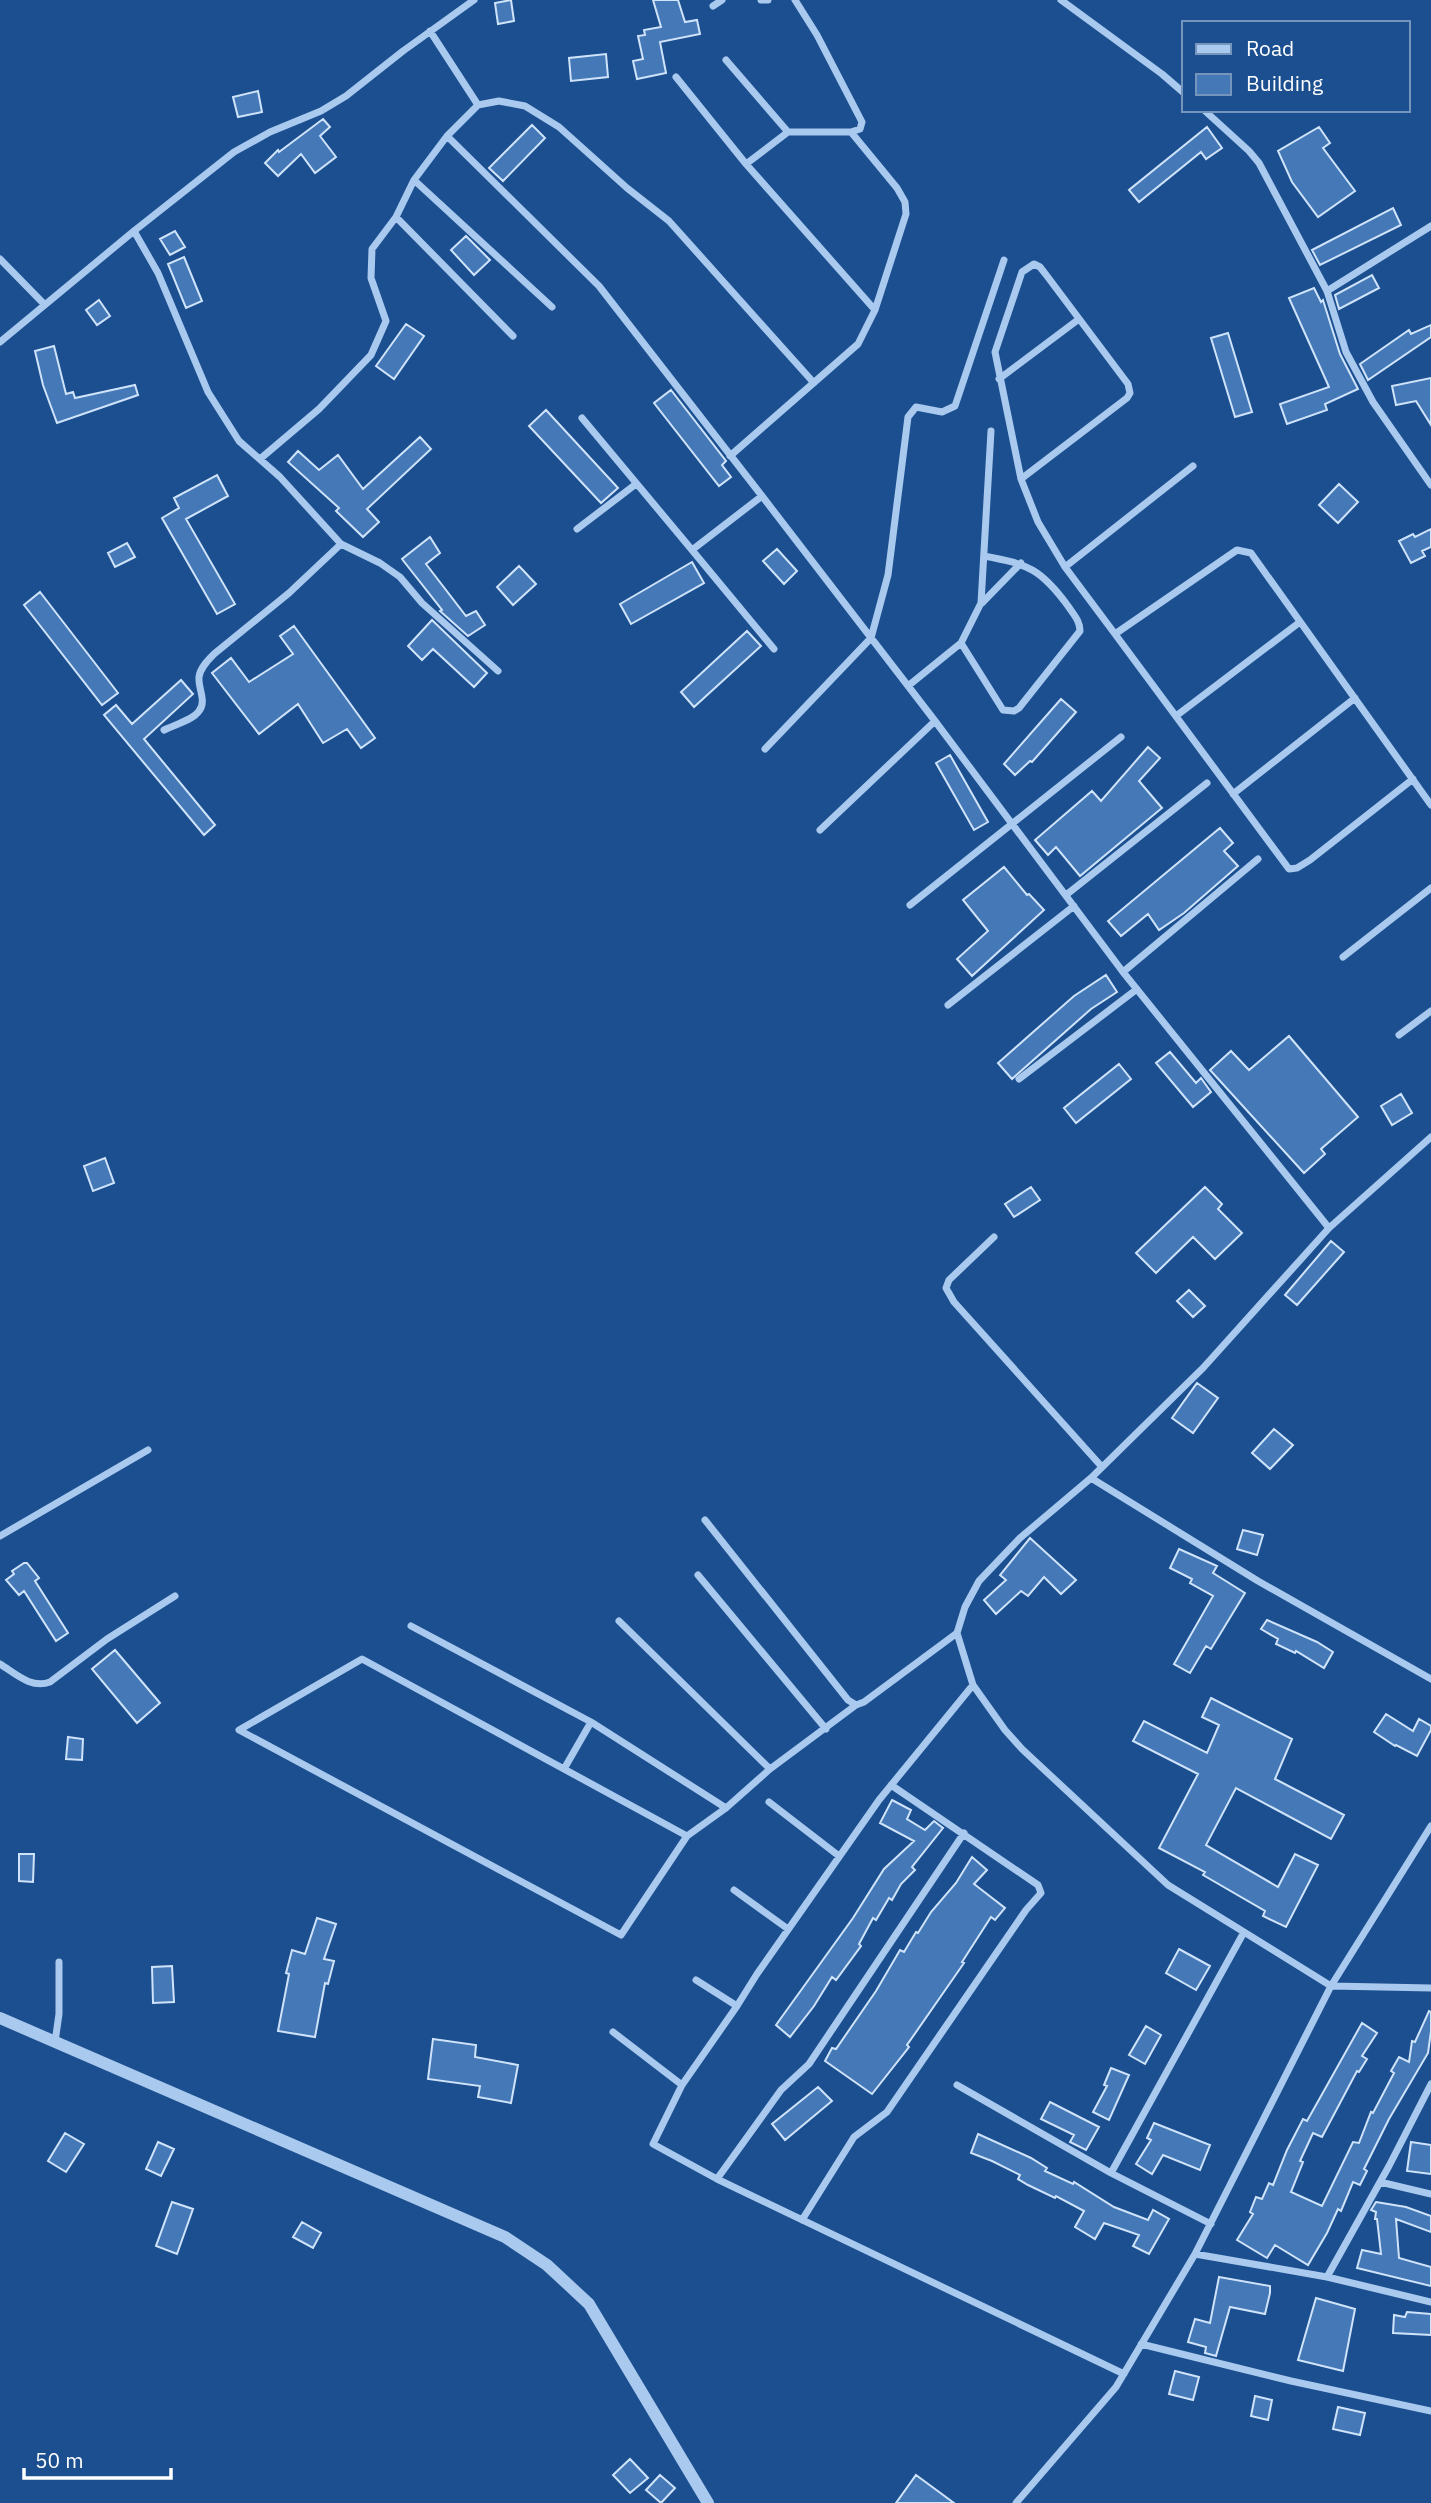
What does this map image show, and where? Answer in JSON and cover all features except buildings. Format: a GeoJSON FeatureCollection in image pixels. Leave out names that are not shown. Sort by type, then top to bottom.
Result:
{"type":"FeatureCollection","features":[{"type":"Feature","properties":{"kind":"street"},"geometry":{"type":"LineString","coordinates":[[0,342],[234,152],[271,132],[321,111],[346,96],[474,0]]}},
{"type":"Feature","properties":{"kind":"street"},"geometry":{"type":"LineString","coordinates":[[713,6],[722,0]]}},
{"type":"Feature","properties":{"kind":"street"},"geometry":{"type":"LineString","coordinates":[[761,0],[768,0]]}},
{"type":"Feature","properties":{"kind":"street"},"geometry":{"type":"LineString","coordinates":[[746,164],[788,132],[850,132],[860,129],[862,122],[817,35],[795,0]]}},
{"type":"Feature","properties":{"kind":"street"},"geometry":{"type":"LineString","coordinates":[[1061,0],[1182,91]]}},
{"type":"Feature","properties":{"kind":"street"},"geometry":{"type":"LineString","coordinates":[[430,31],[478,105]]}},
{"type":"Feature","properties":{"kind":"street"},"geometry":{"type":"LineString","coordinates":[[726,60],[788,132]]}},
{"type":"Feature","properties":{"kind":"street"},"geometry":{"type":"LineString","coordinates":[[676,77],[746,164],[875,310]]}},
{"type":"Feature","properties":{"kind":"street"},"geometry":{"type":"LineString","coordinates":[[260,459],[319,409],[371,355],[386,321],[371,278],[372,249],[396,217],[414,180],[447,136],[478,105],[499,101],[525,106],[559,127],[627,188],[669,221],[814,383]]}},
{"type":"Feature","properties":{"kind":"street"},"geometry":{"type":"LineString","coordinates":[[1206,112],[1250,150],[1259,163],[1327,291],[1346,352],[1373,402],[1431,485]]}},
{"type":"Feature","properties":{"kind":"street"},"geometry":{"type":"LineString","coordinates":[[730,456],[858,344],[875,310],[906,214],[905,202],[897,188],[850,132]]}},
{"type":"Feature","properties":{"kind":"street"},"geometry":{"type":"LineString","coordinates":[[447,136],[599,286],[935,721],[1123,972],[1329,1228]]}},
{"type":"Feature","properties":{"kind":"street"},"geometry":{"type":"LineString","coordinates":[[414,180],[552,307]]}},
{"type":"Feature","properties":{"kind":"street"},"geometry":{"type":"LineString","coordinates":[[396,217],[513,336]]}},
{"type":"Feature","properties":{"kind":"street"},"geometry":{"type":"LineString","coordinates":[[1327,291],[1431,226]]}},
{"type":"Feature","properties":{"kind":"street"},"geometry":{"type":"LineString","coordinates":[[134,231],[158,273],[204,384],[219,414],[239,442],[314,512],[341,544],[380,563],[400,577],[422,603],[498,671]]}},
{"type":"Feature","properties":{"kind":"street"},"geometry":{"type":"LineString","coordinates":[[0,259],[44,304]]}},
{"type":"Feature","properties":{"kind":"street"},"geometry":{"type":"LineString","coordinates":[[765,749],[871,638],[888,575],[908,417],[916,407],[942,412],[955,406],[1004,260]]}},
{"type":"Feature","properties":{"kind":"street"},"geometry":{"type":"LineString","coordinates":[[1021,479],[1130,393],[1128,384],[1040,267],[1034,264],[1022,272],[995,352],[1021,479],[1038,522],[1065,567],[1289,869],[1297,868],[1310,860],[1413,779]]}},
{"type":"Feature","properties":{"kind":"street"},"geometry":{"type":"LineString","coordinates":[[999,379],[1079,319]]}},
{"type":"Feature","properties":{"kind":"street"},"geometry":{"type":"LineString","coordinates":[[582,418],[774,649]]}},
{"type":"Feature","properties":{"kind":"street"},"geometry":{"type":"LineString","coordinates":[[981,603],[991,431]]}},
{"type":"Feature","properties":{"kind":"street"},"geometry":{"type":"LineString","coordinates":[[1065,567],[1193,466]]}},
{"type":"Feature","properties":{"kind":"street"},"geometry":{"type":"LineString","coordinates":[[577,529],[636,484]]}},
{"type":"Feature","properties":{"kind":"street"},"geometry":{"type":"LineString","coordinates":[[692,550],[762,496]]}},
{"type":"Feature","properties":{"kind":"street"},"geometry":{"type":"LineString","coordinates":[[164,730],[197,714],[201,709],[203,701],[199,677],[204,665],[289,593],[341,544]]}},
{"type":"Feature","properties":{"kind":"street"},"geometry":{"type":"LineString","coordinates":[[1115,634],[1237,550],[1251,553],[1431,805]]}},
{"type":"Feature","properties":{"kind":"street"},"geometry":{"type":"LineString","coordinates":[[961,643],[1003,710],[1014,711],[1080,631],[1079,620],[1051,583],[1021,563],[984,556]]}},
{"type":"Feature","properties":{"kind":"street"},"geometry":{"type":"LineString","coordinates":[[908,686],[961,643],[981,603],[1021,563]]}},
{"type":"Feature","properties":{"kind":"street"},"geometry":{"type":"LineString","coordinates":[[1176,716],[1300,622]]}},
{"type":"Feature","properties":{"kind":"street"},"geometry":{"type":"LineString","coordinates":[[1233,794],[1355,698]]}},
{"type":"Feature","properties":{"kind":"street"},"geometry":{"type":"LineString","coordinates":[[820,830],[935,721]]}},
{"type":"Feature","properties":{"kind":"street"},"geometry":{"type":"LineString","coordinates":[[910,905],[1121,737]]}},
{"type":"Feature","properties":{"kind":"street"},"geometry":{"type":"LineString","coordinates":[[1066,895],[1207,783]]}},
{"type":"Feature","properties":{"kind":"street"},"geometry":{"type":"LineString","coordinates":[[1123,972],[1258,859]]}},
{"type":"Feature","properties":{"kind":"street"},"geometry":{"type":"LineString","coordinates":[[1342,957],[1431,888]]}},
{"type":"Feature","properties":{"kind":"street"},"geometry":{"type":"LineString","coordinates":[[948,1005],[1074,906]]}},
{"type":"Feature","properties":{"kind":"street"},"geometry":{"type":"LineString","coordinates":[[1018,1079],[1137,989]]}},
{"type":"Feature","properties":{"kind":"street"},"geometry":{"type":"LineString","coordinates":[[1399,1035],[1431,1011]]}},
{"type":"Feature","properties":{"kind":"street"},"geometry":{"type":"LineString","coordinates":[[1431,1137],[1329,1228],[1203,1368],[1091,1478],[1020,1538],[979,1581],[965,1607],[957,1633],[973,1685],[1023,1749],[1168,1885],[1331,1986],[1431,1988]]}},
{"type":"Feature","properties":{"kind":"street"},"geometry":{"type":"LineString","coordinates":[[994,1237],[949,1280],[946,1288],[954,1302],[1102,1467]]}},
{"type":"Feature","properties":{"kind":"street"},"geometry":{"type":"LineString","coordinates":[[0,1536],[148,1450]]}},
{"type":"Feature","properties":{"kind":"street"},"geometry":{"type":"LineString","coordinates":[[1091,1478],[1258,1581],[1431,1679]]}},
{"type":"Feature","properties":{"kind":"street"},"geometry":{"type":"LineString","coordinates":[[705,1520],[848,1700],[856,1705]]}},
{"type":"Feature","properties":{"kind":"street"},"geometry":{"type":"LineString","coordinates":[[698,1576],[826,1729]]}},
{"type":"Feature","properties":{"kind":"street"},"geometry":{"type":"LineString","coordinates":[[0,1664],[32,1684],[50,1682],[107,1639],[174,1596]]}},
{"type":"Feature","properties":{"kind":"street"},"geometry":{"type":"LineString","coordinates":[[619,1621],[770,1769]]}},
{"type":"Feature","properties":{"kind":"street"},"geometry":{"type":"LineString","coordinates":[[411,1626],[591,1722],[726,1808]]}},
{"type":"Feature","properties":{"kind":"street"},"geometry":{"type":"LineString","coordinates":[[687,1836],[362,1659],[239,1730],[621,1936],[687,1836],[726,1808],[770,1769],[957,1633]]}},
{"type":"Feature","properties":{"kind":"street"},"geometry":{"type":"LineString","coordinates":[[973,1685],[891,1785],[788,1929],[681,2085],[653,2144],[717,2179],[1124,2374]]}},
{"type":"Feature","properties":{"kind":"street"},"geometry":{"type":"LineString","coordinates":[[564,1769],[591,1722]]}},
{"type":"Feature","properties":{"kind":"street"},"geometry":{"type":"LineString","coordinates":[[802,2220],[855,2137],[887,2112],[1018,1921],[1041,1893],[1038,1885],[891,1785]]}},
{"type":"Feature","properties":{"kind":"street"},"geometry":{"type":"LineString","coordinates":[[769,1802],[839,1856]]}},
{"type":"Feature","properties":{"kind":"street"},"geometry":{"type":"LineString","coordinates":[[1016,2503],[1116,2387],[1124,2374],[1195,2254],[1331,1986],[1431,1826]]}},
{"type":"Feature","properties":{"kind":"street"},"geometry":{"type":"LineString","coordinates":[[717,2179],[781,2090],[809,2064],[964,1833]]}},
{"type":"Feature","properties":{"kind":"street"},"geometry":{"type":"LineString","coordinates":[[734,1890],[788,1929]]}},
{"type":"Feature","properties":{"kind":"street"},"geometry":{"type":"LineString","coordinates":[[1111,2173],[1244,1932]]}},
{"type":"Feature","properties":{"kind":"street"},"geometry":{"type":"LineString","coordinates":[[55,2042],[59,2014],[59,1962]]}},
{"type":"Feature","properties":{"kind":"street"},"geometry":{"type":"LineString","coordinates":[[696,1980],[737,2006]]}},
{"type":"Feature","properties":{"kind":"street"},"geometry":{"type":"LineString","coordinates":[[0,2018],[505,2237],[547,2265],[589,2304],[708,2503]]}},
{"type":"Feature","properties":{"kind":"street"},"geometry":{"type":"LineString","coordinates":[[613,2032],[681,2085]]}},
{"type":"Feature","properties":{"kind":"street"},"geometry":{"type":"LineString","coordinates":[[1327,2277],[1431,2084]]}},
{"type":"Feature","properties":{"kind":"street"},"geometry":{"type":"LineString","coordinates":[[957,2085],[1111,2173],[1210,2224]]}},
{"type":"Feature","properties":{"kind":"street"},"geometry":{"type":"LineString","coordinates":[[1380,2182],[1431,2194]]}},
{"type":"Feature","properties":{"kind":"street"},"geometry":{"type":"LineString","coordinates":[[1195,2254],[1327,2277],[1431,2302]]}},
{"type":"Feature","properties":{"kind":"street"},"geometry":{"type":"LineString","coordinates":[[1141,2344],[1291,2381],[1431,2411]]}}]}
